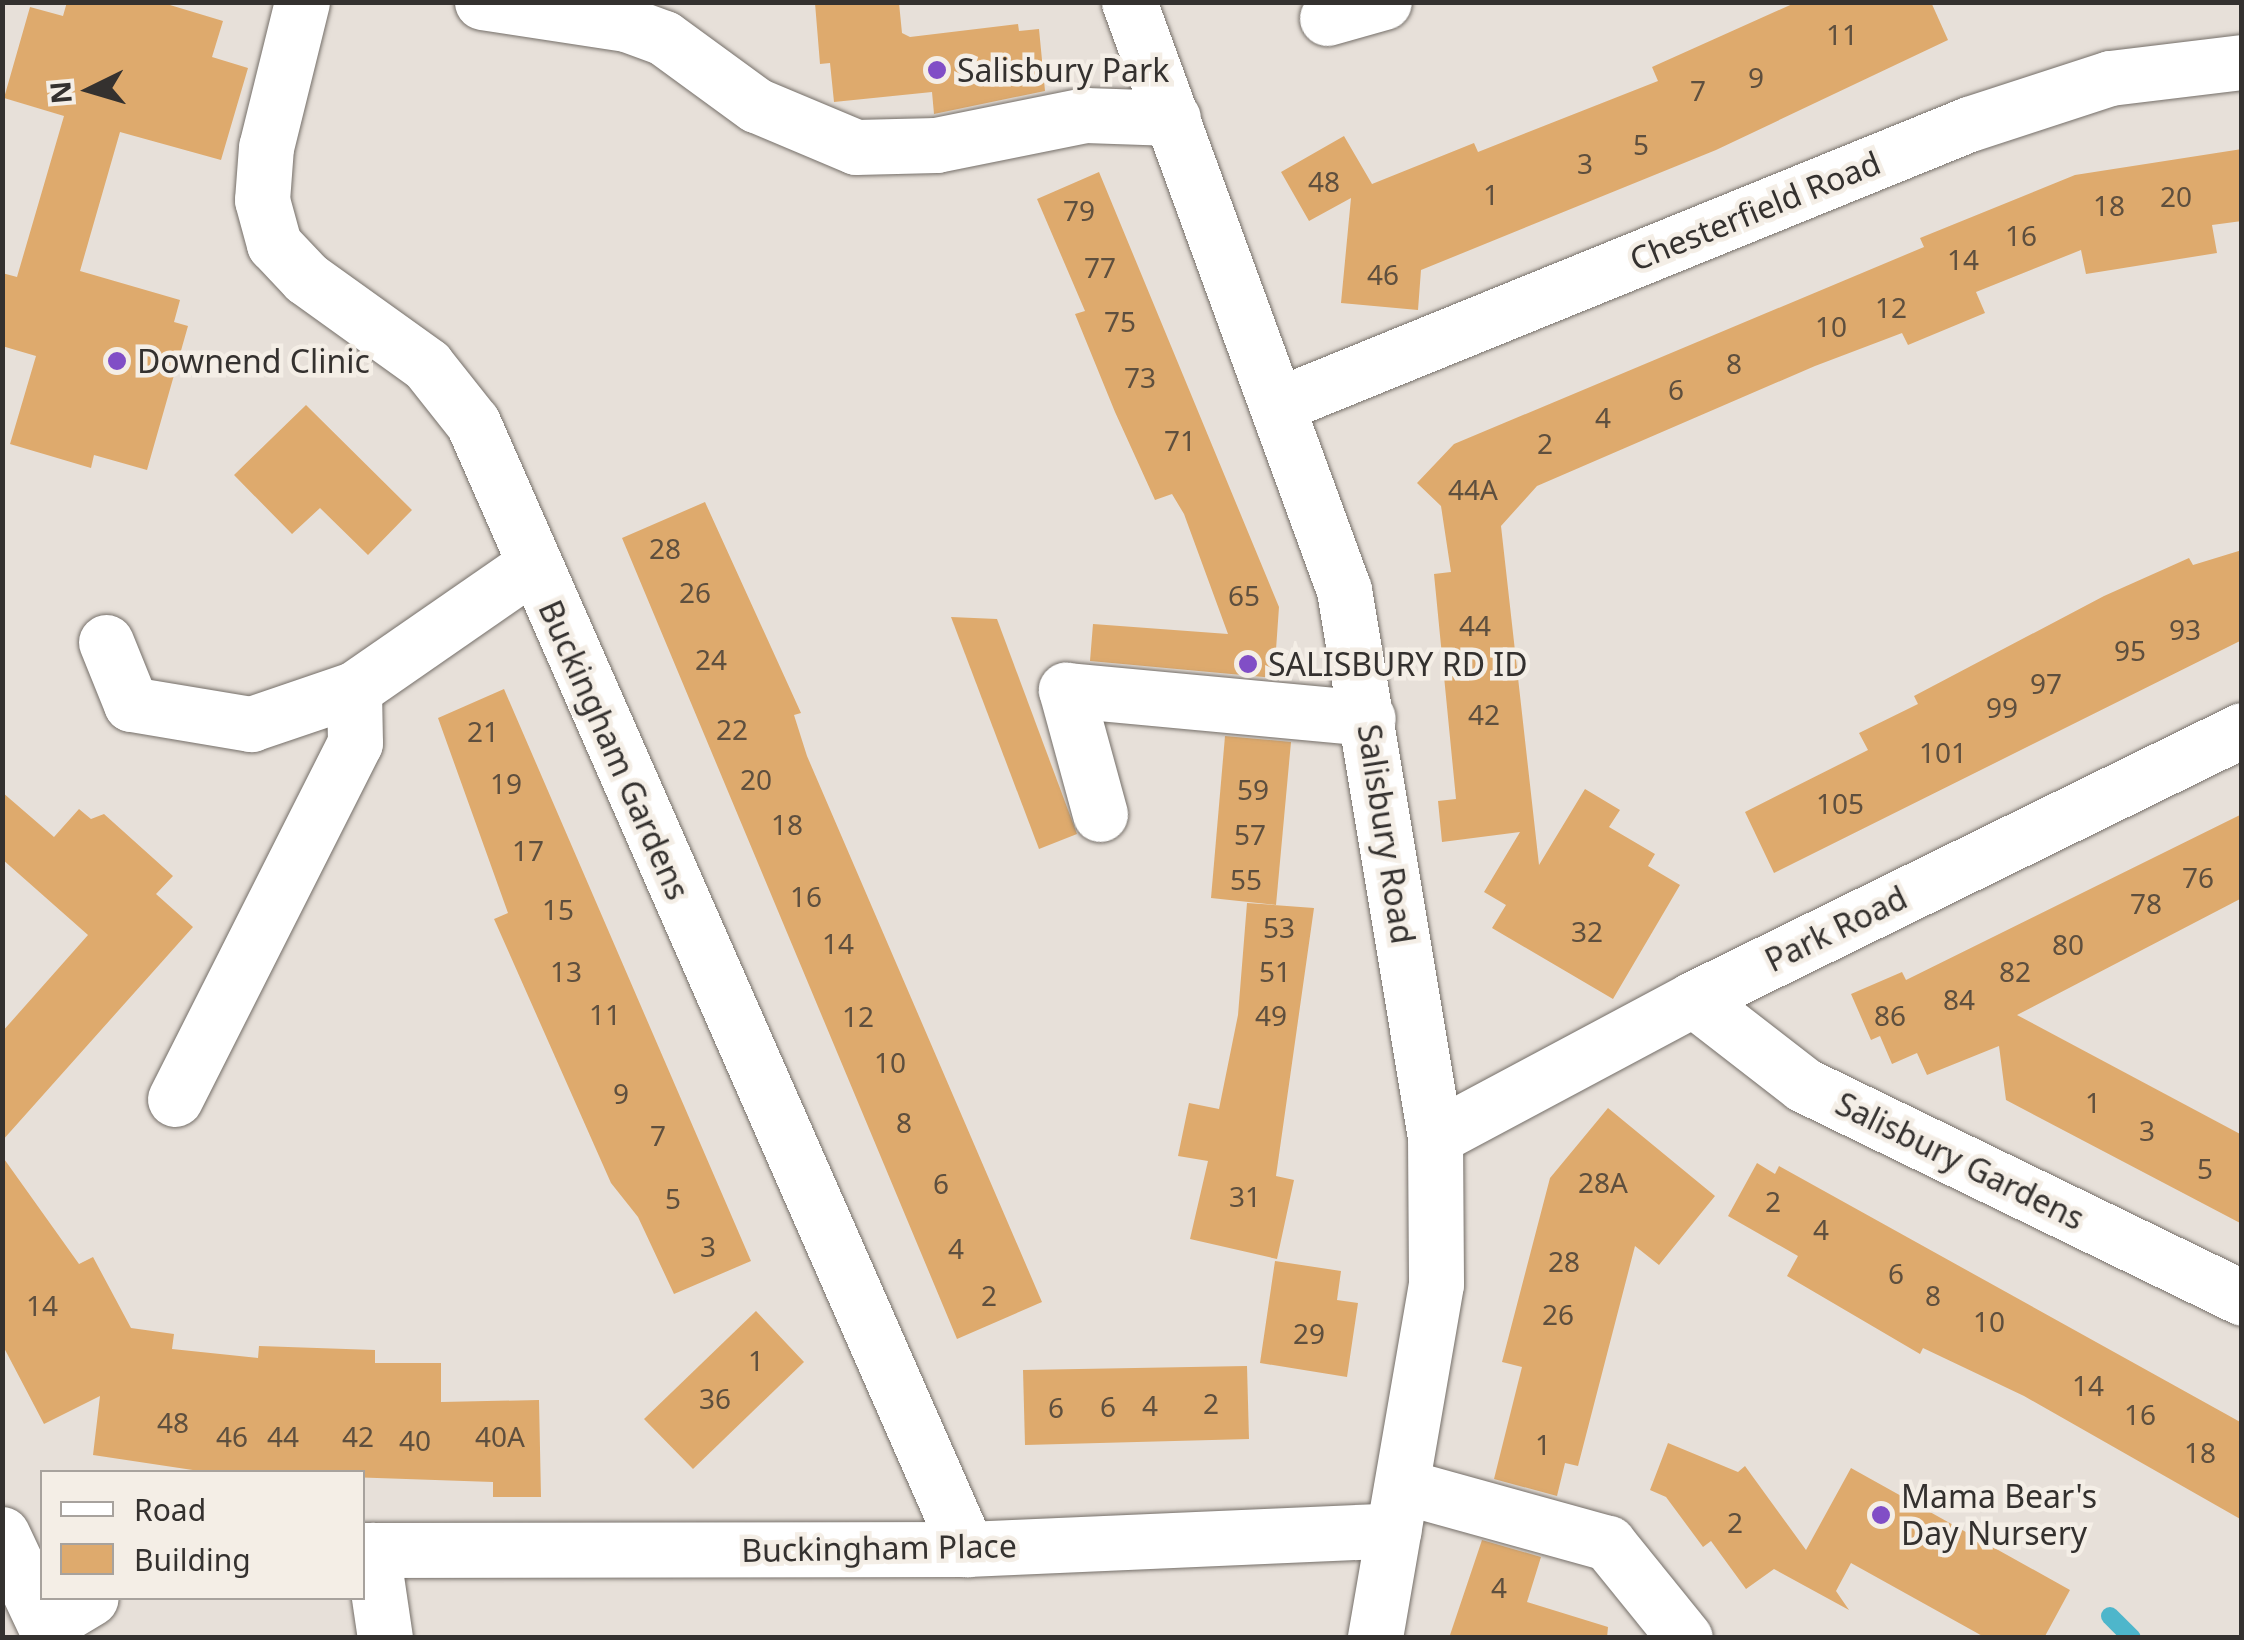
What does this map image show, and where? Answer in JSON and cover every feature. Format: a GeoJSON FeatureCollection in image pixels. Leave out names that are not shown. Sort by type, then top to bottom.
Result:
{"type":"FeatureCollection","features":[{"type":"Feature","properties":{"kind":"street","name":"Buckingham Gardens"},"geometry":{"type":"LineString","coordinates":[[302,2],[266,147],[262,200],[274,244],[306,278],[427,365],[473,423],[532,565],[967,1549]]}},
{"type":"Feature","properties":{"kind":"street"},"geometry":{"type":"LineString","coordinates":[[482,2],[664,38],[756,105],[856,146],[936,145],[1085,114],[1173,118]]}},
{"type":"Feature","properties":{"kind":"street","name":"Salisbury Road"},"geometry":{"type":"LineString","coordinates":[[1129,2],[1280,404],[1344,590],[1435,1137],[1436,1284],[1375,1638]]}},
{"type":"Feature","properties":{"kind":"street"},"geometry":{"type":"LineString","coordinates":[[1327,18],[1384,2]]}},
{"type":"Feature","properties":{"kind":"street","name":"Chesterfield Road"},"geometry":{"type":"LineString","coordinates":[[1280,404],[1968,124],[2110,78],[2242,62]]}},
{"type":"Feature","properties":{"kind":"street"},"geometry":{"type":"LineString","coordinates":[[106,642],[131,704],[250,724],[354,689],[532,565]]}},
{"type":"Feature","properties":{"kind":"street"},"geometry":{"type":"LineString","coordinates":[[175,1100],[355,743],[354,689]]}},
{"type":"Feature","properties":{"kind":"street"},"geometry":{"type":"LineString","coordinates":[[1100,814],[1066,690],[1368,718]]}},
{"type":"Feature","properties":{"kind":"street","name":"Park Road"},"geometry":{"type":"LineString","coordinates":[[1435,1137],[1693,999],[2242,730]]}},
{"type":"Feature","properties":{"kind":"street","name":"Salisbury Gardens"},"geometry":{"type":"LineString","coordinates":[[1693,999],[1804,1085],[2242,1298]]}},
{"type":"Feature","properties":{"kind":"street","name":"Buckingham Place"},"geometry":{"type":"LineString","coordinates":[[367,1550],[967,1549],[1398,1508],[1608,1543],[1685,1638]]}},
{"type":"Feature","properties":{"kind":"street"},"geometry":{"type":"LineString","coordinates":[[3,1536],[49,1632],[89,1600]]}},
{"type":"Feature","properties":{"kind":"street"},"geometry":{"type":"LineString","coordinates":[[367,1550],[386,1638]]}},
{"type":"Feature","properties":{"kind":"building"},"geometry":{"type":"Polygon","coordinates":[[[67,2],[160,2],[223,21],[212,57],[248,68],[221,160],[120,132],[80,271],[180,300],[174,322],[188,326],[147,470],[94,455],[91,468],[10,444],[36,356],[2,346],[2,273],[17,277],[64,116],[4,98],[30,7],[63,16],[67,2]]]}},
{"type":"Feature","properties":{"kind":"building"},"geometry":{"type":"Polygon","coordinates":[[[1797,2],[1931,2],[1948,40],[1716,150],[1421,270],[1418,310],[1341,303],[1351,198],[1309,221],[1281,172],[1344,136],[1372,184],[1474,143],[1478,152],[1658,81],[1652,67],[1797,2]]]}},
{"type":"Feature","properties":{"kind":"building","name":"Salisbury Park"},"geometry":{"type":"Polygon","coordinates":[[[815,3],[899,3],[902,33],[910,37],[1018,24],[1019,31],[1039,29],[1045,91],[934,114],[932,92],[834,102],[830,63],[820,64],[815,3]]]}},
{"type":"Feature","properties":{"kind":"building"},"geometry":{"type":"Polygon","coordinates":[[[2242,149],[2242,221],[2212,225],[2217,253],[2086,274],[2081,250],[1976,292],[1985,313],[1908,345],[1902,333],[1815,366],[1537,486],[1501,526],[1539,865],[1585,789],[1620,810],[1609,827],[1655,854],[1648,866],[1680,885],[1613,999],[1492,928],[1506,905],[1484,892],[1520,832],[1442,842],[1438,801],[1456,799],[1434,574],[1451,572],[1441,506],[1417,483],[1454,444],[1924,247],[1920,238],[2075,175],[2242,149]]]}},
{"type":"Feature","properties":{"kind":"building"},"geometry":{"type":"Polygon","coordinates":[[[1099,172],[1279,607],[1274,678],[1090,661],[1093,624],[1228,634],[1184,514],[1172,494],[1155,500],[1115,412],[1075,314],[1085,311],[1037,199],[1099,172]]]}},
{"type":"Feature","properties":{"kind":"building"},"geometry":{"type":"Polygon","coordinates":[[[306,405],[412,510],[368,555],[320,508],[292,534],[234,475],[306,405]]]}},
{"type":"Feature","properties":{"kind":"building"},"geometry":{"type":"Polygon","coordinates":[[[705,502],[801,713],[794,715],[807,756],[1042,1302],[957,1339],[622,538],[705,502]]]}},
{"type":"Feature","properties":{"kind":"building"},"geometry":{"type":"Polygon","coordinates":[[[2242,550],[2242,640],[1774,873],[1745,812],[1868,750],[1859,733],[1918,704],[1914,696],[2104,596],[2189,558],[2193,565],[2242,550]]]}},
{"type":"Feature","properties":{"kind":"building"},"geometry":{"type":"Polygon","coordinates":[[[951,617],[997,619],[1077,834],[1039,849],[951,617]]]}},
{"type":"Feature","properties":{"kind":"building"},"geometry":{"type":"Polygon","coordinates":[[[504,689],[751,1261],[674,1294],[638,1217],[611,1183],[494,919],[508,913],[438,718],[504,689]]]}},
{"type":"Feature","properties":{"kind":"building"},"geometry":{"type":"Polygon","coordinates":[[[1225,736],[1291,742],[1276,905],[1211,898],[1225,736]]]}},
{"type":"Feature","properties":{"kind":"building"},"geometry":{"type":"Polygon","coordinates":[[[2,792],[54,837],[79,809],[91,819],[104,814],[173,876],[156,894],[193,927],[2,1141],[2,1032],[88,935],[2,859],[2,792]]]}},
{"type":"Feature","properties":{"kind":"building"},"geometry":{"type":"Polygon","coordinates":[[[2242,814],[2242,898],[2017,1015],[2242,1135],[2242,1224],[2006,1100],[1999,1046],[1927,1075],[1917,1053],[1892,1064],[1880,1036],[1871,1040],[1851,994],[1902,972],[1906,980],[2242,814]]]}},
{"type":"Feature","properties":{"kind":"building"},"geometry":{"type":"Polygon","coordinates":[[[1247,903],[1314,908],[1276,1176],[1294,1180],[1277,1259],[1190,1239],[1208,1161],[1178,1156],[1189,1103],[1219,1109],[1238,1015],[1247,903]]]}},
{"type":"Feature","properties":{"kind":"building"},"geometry":{"type":"Polygon","coordinates":[[[1608,1108],[1715,1196],[1659,1265],[1635,1246],[1578,1466],[1565,1463],[1557,1496],[1494,1479],[1522,1367],[1502,1362],[1550,1178],[1608,1108]]]}},
{"type":"Feature","properties":{"kind":"building"},"geometry":{"type":"Polygon","coordinates":[[[2,1156],[79,1264],[93,1257],[131,1328],[174,1334],[172,1349],[258,1358],[259,1346],[375,1350],[375,1363],[441,1363],[441,1402],[539,1400],[541,1497],[493,1497],[493,1482],[365,1478],[365,1470],[193,1470],[93,1455],[100,1396],[44,1424],[2,1344],[2,1156]]]}},
{"type":"Feature","properties":{"kind":"building"},"geometry":{"type":"Polygon","coordinates":[[[1757,1163],[1775,1174],[1779,1166],[2242,1423],[2242,1520],[2024,1396],[1923,1348],[1920,1354],[1787,1276],[1798,1256],[1728,1216],[1757,1163]]]}},
{"type":"Feature","properties":{"kind":"building"},"geometry":{"type":"Polygon","coordinates":[[[1275,1261],[1341,1271],[1337,1300],[1358,1303],[1347,1377],[1260,1363],[1275,1261]]]}},
{"type":"Feature","properties":{"kind":"building"},"geometry":{"type":"Polygon","coordinates":[[[756,1311],[804,1362],[693,1469],[644,1419],[756,1311]]]}},
{"type":"Feature","properties":{"kind":"building"},"geometry":{"type":"Polygon","coordinates":[[[1247,1366],[1249,1439],[1025,1445],[1023,1370],[1247,1366]]]}},
{"type":"Feature","properties":{"kind":"building","name":"Mama Bear's Day Nursery"},"geometry":{"type":"Polygon","coordinates":[[[1668,1443],[1738,1472],[1745,1466],[1806,1550],[1851,1468],[2070,1590],[2044,1638],[1986,1638],[1851,1563],[1836,1591],[1849,1610],[1774,1569],[1746,1589],[1711,1541],[1703,1547],[1666,1497],[1650,1490],[1668,1443]]]}},
{"type":"Feature","properties":{"kind":"building"},"geometry":{"type":"Polygon","coordinates":[[[1482,1540],[1541,1557],[1527,1602],[1608,1627],[1607,1638],[1449,1638],[1482,1540]]]}},
{"type":"Feature","properties":{"kind":"waterway"},"geometry":{"type":"LineString","coordinates":[[2110,1616],[2132,1638]]}},
{"type":"Feature","properties":{"kind":"place","name":"Salisbury Park"},"geometry":{"type":"Point","coordinates":[937,70]}},
{"type":"Feature","properties":{"kind":"place","name":"Downend Clinic"},"geometry":{"type":"Point","coordinates":[117,361]}},
{"type":"Feature","properties":{"kind":"place","name":"SALISBURY RD ID"},"geometry":{"type":"Point","coordinates":[1248,664]}},
{"type":"Feature","properties":{"kind":"place","name":"Mama Bear's Day Nursery"},"geometry":{"type":"Point","coordinates":[1881,1515]}}]}
